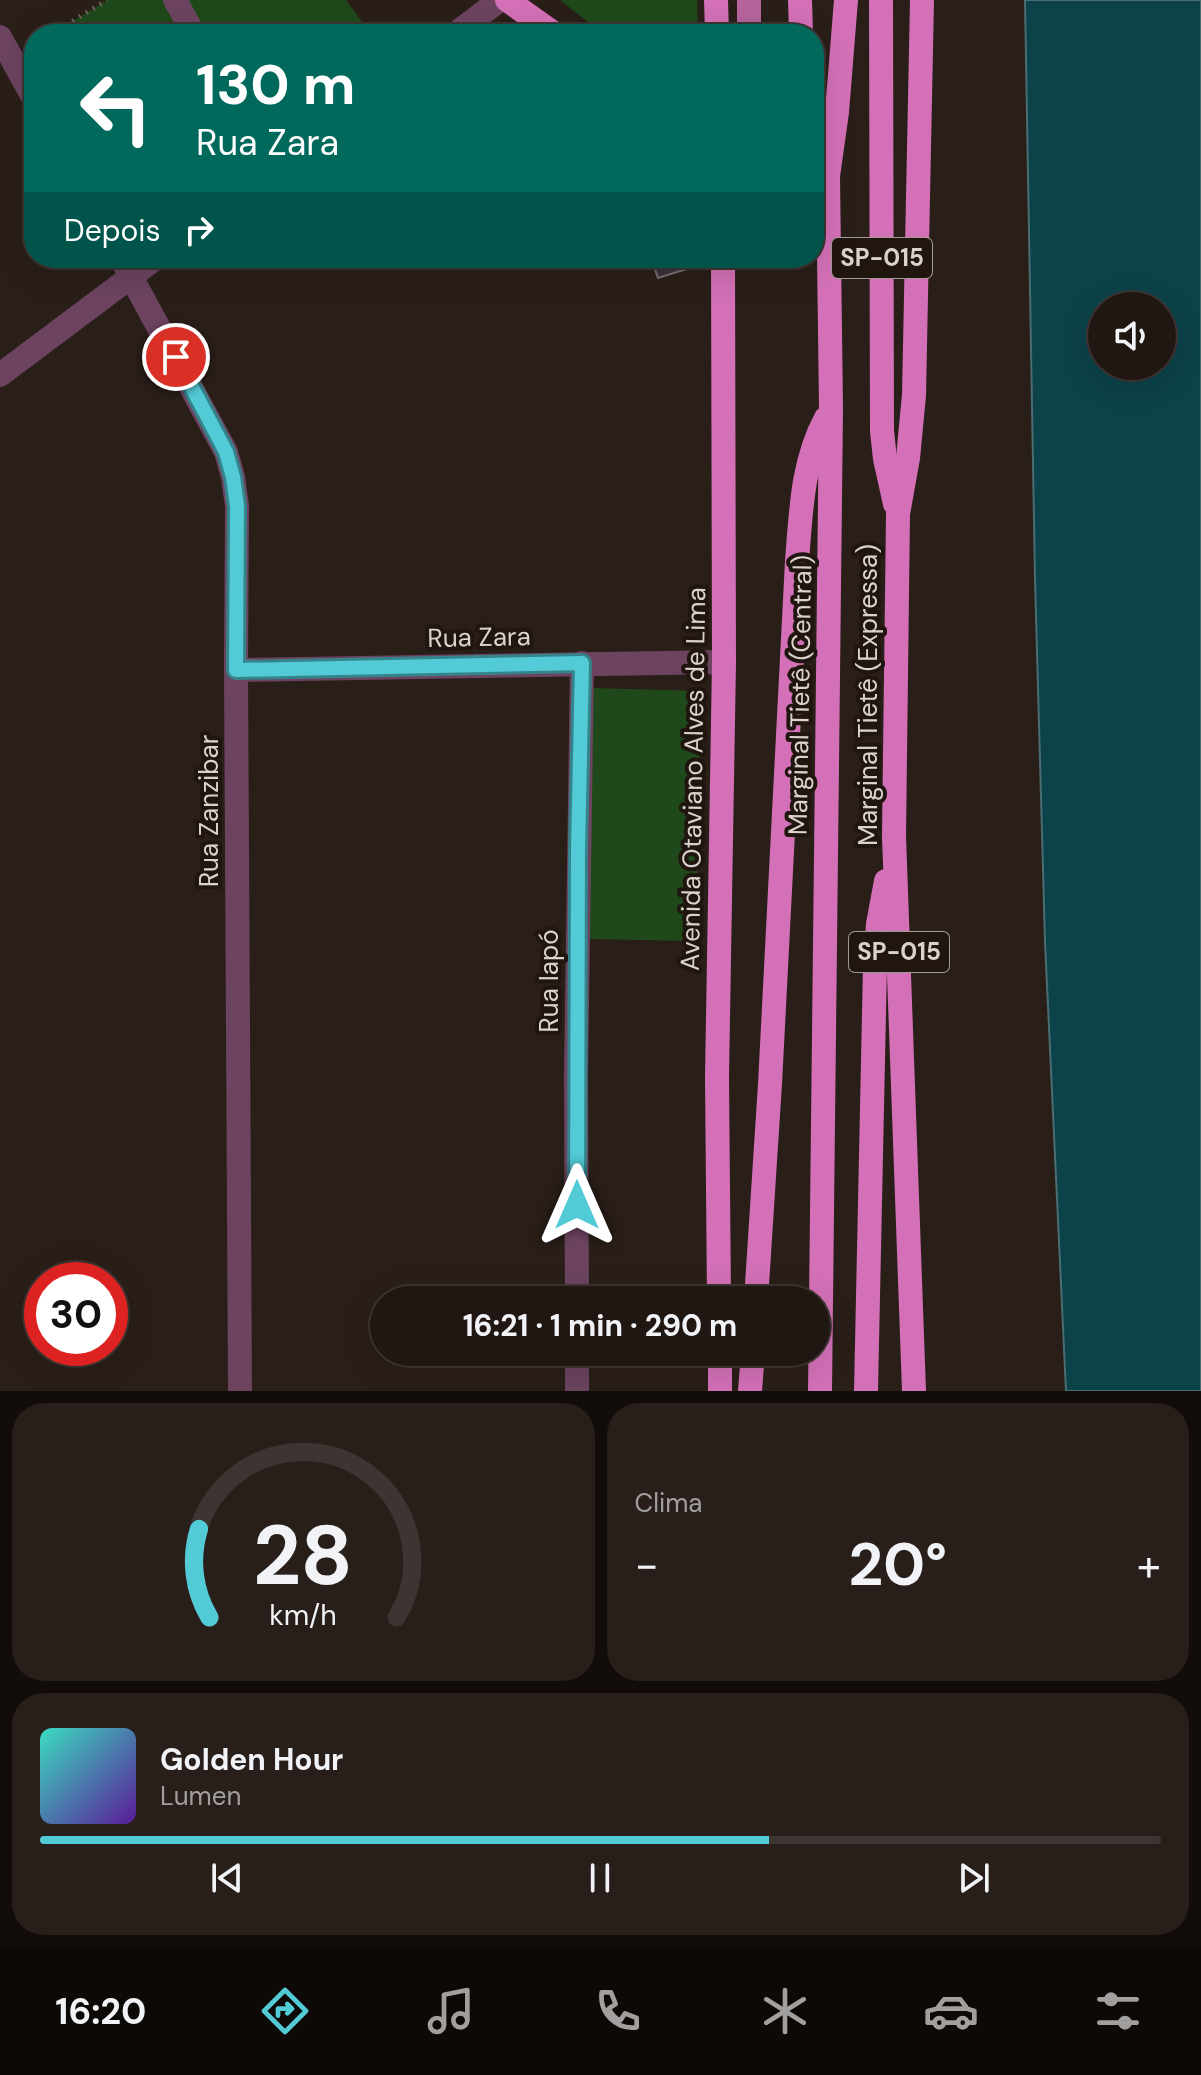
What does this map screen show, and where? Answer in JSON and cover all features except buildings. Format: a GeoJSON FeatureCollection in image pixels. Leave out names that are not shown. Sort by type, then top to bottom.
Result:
{"type":"FeatureCollection","features":[{"type":"Feature","properties":{"kind":"highway"},"geometry":{"type":"LineString","coordinates":[[507,0],[541,24]]}},
{"type":"Feature","properties":{"kind":"highway"},"geometry":{"type":"LineString","coordinates":[[716,0],[717,24]]}},
{"type":"Feature","properties":{"kind":"highway"},"geometry":{"type":"LineString","coordinates":[[800,0],[801,24]]}},
{"type":"Feature","properties":{"kind":"highway","name":"Marginal Tietê (Central)"},"geometry":{"type":"LineString","coordinates":[[820,1391],[831,409],[828,176],[837,112],[846,0]]}},
{"type":"Feature","properties":{"kind":"highway","name":"SP-015"},"geometry":{"type":"LineString","coordinates":[[881,0],[882,431],[898,514]]}},
{"type":"Feature","properties":{"kind":"highway","name":"Marginal Tietê (Expressa)"},"geometry":{"type":"LineString","coordinates":[[914,1391],[894,836],[898,514],[908,458],[914,395],[922,0]]}},
{"type":"Feature","properties":{"kind":"highway"},"geometry":{"type":"LineString","coordinates":[[824,161],[828,176]]}},
{"type":"Feature","properties":{"kind":"highway"},"geometry":{"type":"LineString","coordinates":[[713,268],[724,312]]}},
{"type":"Feature","properties":{"kind":"highway","name":"Avenida Otaviano Alves de Lima"},"geometry":{"type":"LineString","coordinates":[[719,1286],[717,1077],[724,662],[723,268]]}},
{"type":"Feature","properties":{"kind":"highway"},"geometry":{"type":"LineString","coordinates":[[757,1286],[797,561],[809,460],[818,433],[831,409]]}},
{"type":"Feature","properties":{"kind":"highway"},"geometry":{"type":"LineString","coordinates":[[866,1391],[875,966],[878,924],[894,836]]}},
{"type":"Feature","properties":{"kind":"highway"},"geometry":{"type":"LineString","coordinates":[[720,1366],[720,1391]]}},
{"type":"Feature","properties":{"kind":"highway"},"geometry":{"type":"LineString","coordinates":[[750,1391],[752,1366]]}},
{"type":"Feature","properties":{"kind":"main road"},"geometry":{"type":"LineString","coordinates":[[749,0],[749,24]]}},
{"type":"Feature","properties":{"kind":"street"},"geometry":{"type":"LineString","coordinates":[[175,0],[188,24]]}},
{"type":"Feature","properties":{"kind":"street"},"geometry":{"type":"LineString","coordinates":[[468,24],[500,0]]}},
{"type":"Feature","properties":{"kind":"street"},"geometry":{"type":"LineString","coordinates":[[0,37],[24,81]]}},
{"type":"Feature","properties":{"kind":"street"},"geometry":{"type":"LineString","coordinates":[[0,375],[125,268]]}},
{"type":"Feature","properties":{"kind":"street","name":"Rua Zanzibar"},"geometry":{"type":"LineString","coordinates":[[127,268],[226,452],[237,506],[240,1391]]}},
{"type":"Feature","properties":{"kind":"street","name":"Rua Zara"},"geometry":{"type":"LineString","coordinates":[[236,670],[724,662]]}},
{"type":"Feature","properties":{"kind":"street","name":"Rua Iapó"},"geometry":{"type":"LineString","coordinates":[[577,1286],[577,956],[582,663]]}},
{"type":"Feature","properties":{"kind":"street"},"geometry":{"type":"LineString","coordinates":[[577,1366],[577,1391]]}},
{"type":"Feature","properties":{"kind":"path"},"geometry":{"type":"LineString","coordinates":[[68,24],[107,0]]}},
{"type":"Feature","properties":{"kind":"green space"},"geometry":{"type":"Polygon","coordinates":[[[107,0],[346,0],[364,24],[68,24],[107,0]]]}},
{"type":"Feature","properties":{"kind":"green space"},"geometry":{"type":"Polygon","coordinates":[[[560,0],[697,0],[698,24],[590,24],[560,0]]]}},
{"type":"Feature","properties":{"kind":"green space"},"geometry":{"type":"Polygon","coordinates":[[[592,688],[701,691],[696,941],[587,939],[592,688]]]}},
{"type":"Feature","properties":{"kind":"water"},"geometry":{"type":"Polygon","coordinates":[[[1025,0],[1201,0],[1201,1391],[1066,1391],[1045,942],[1025,0]]]}},
{"type":"Feature","properties":{"kind":"route"},"geometry":{"type":"LineString","coordinates":[[176,357],[226,452],[233,477],[237,506],[236,670],[582,663],[577,1205]]}}]}
